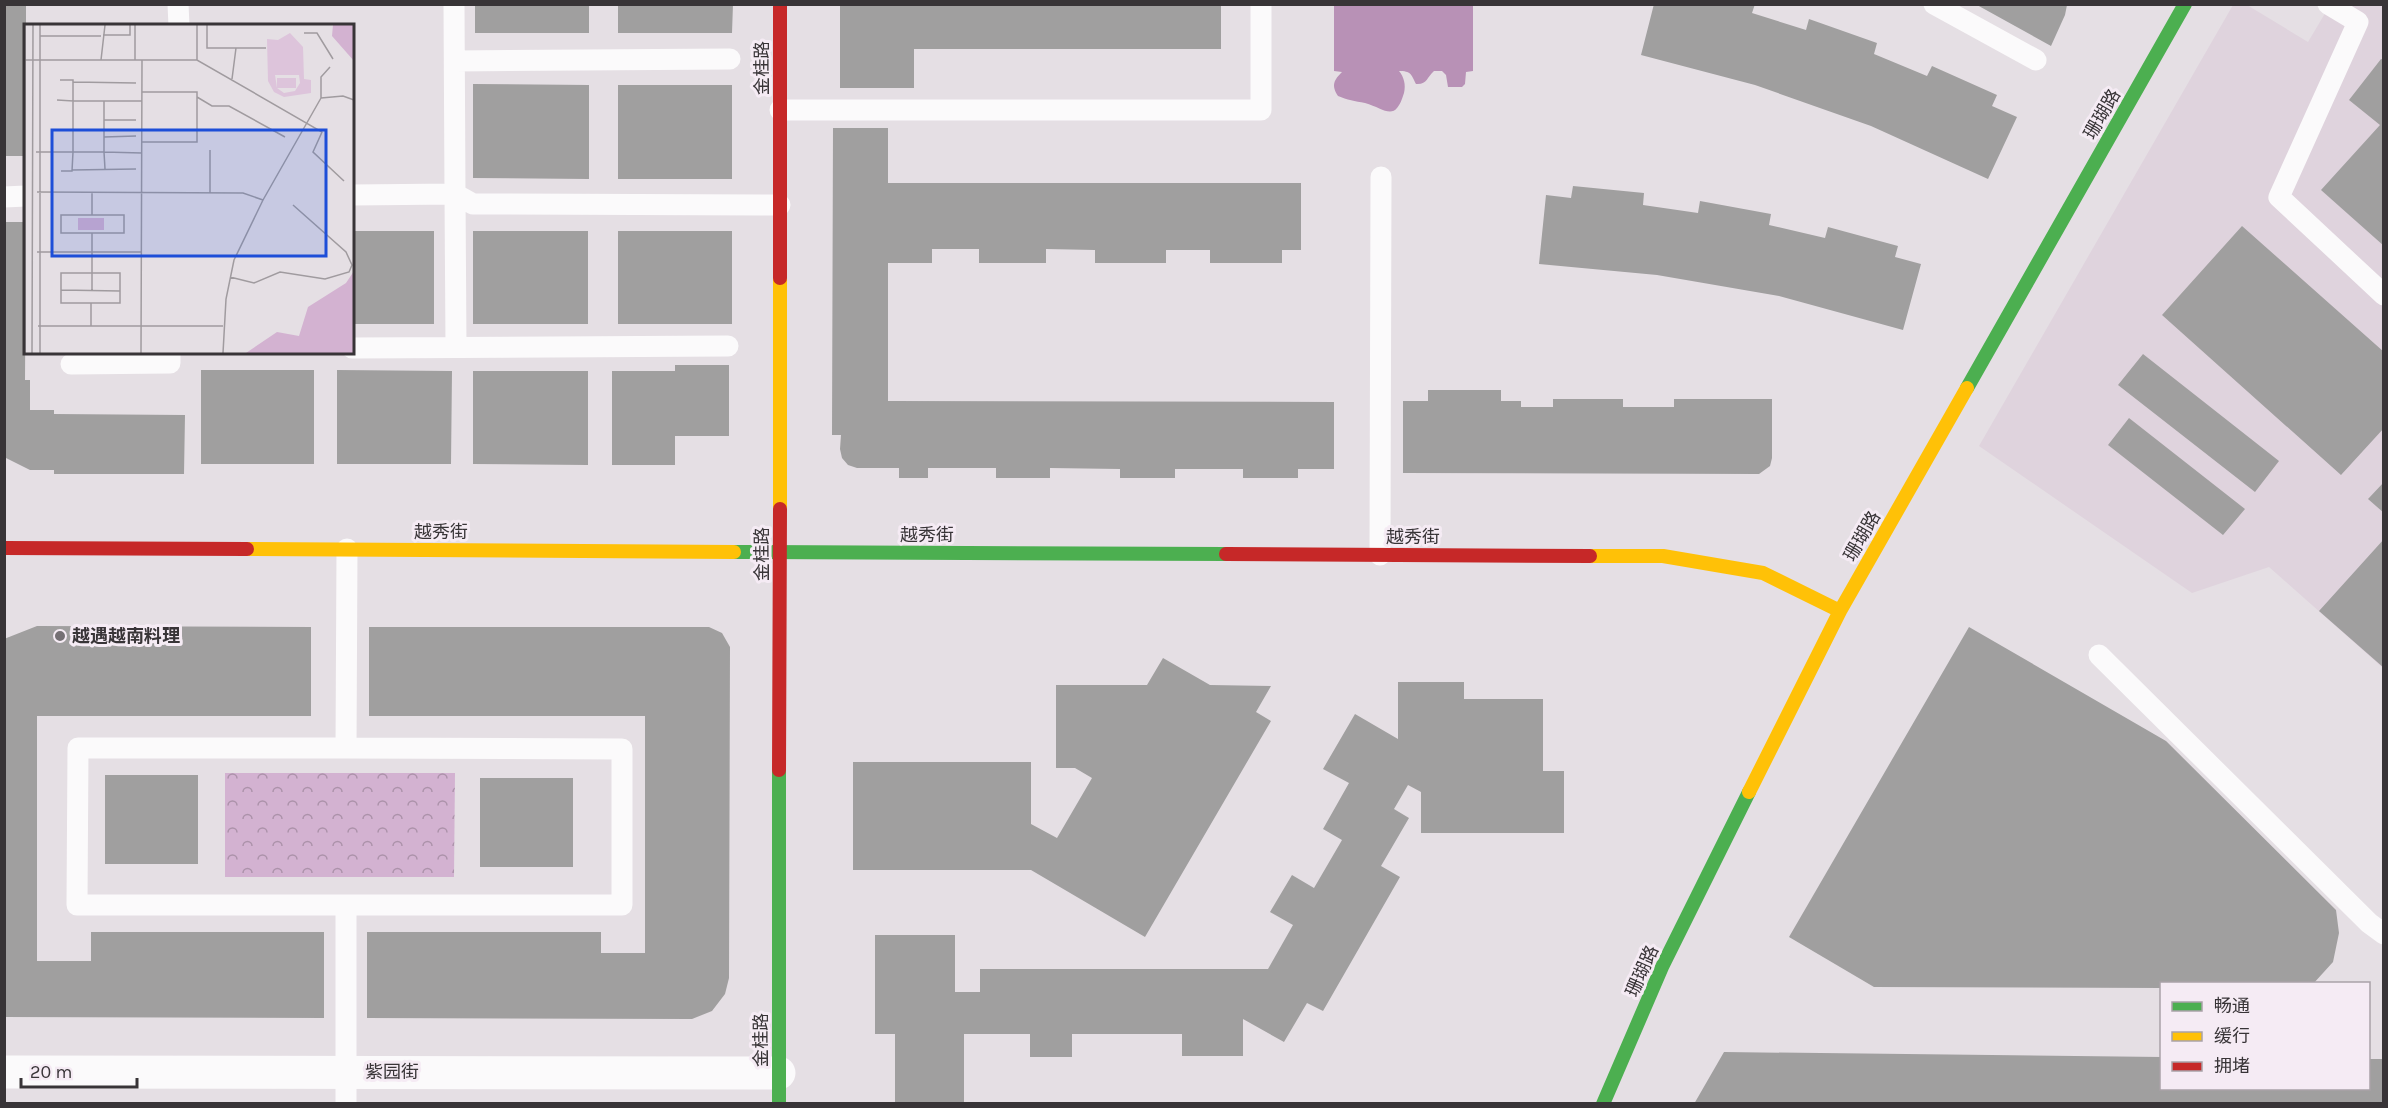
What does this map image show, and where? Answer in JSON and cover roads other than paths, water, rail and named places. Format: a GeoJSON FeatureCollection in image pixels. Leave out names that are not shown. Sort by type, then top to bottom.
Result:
{"type":"FeatureCollection","features":[{"type":"Feature","properties":{"kind":"street","name":"金桂路"},"geometry":{"type":"LineString","coordinates":[[779,1088],[780,4]]}},
{"type":"Feature","properties":{"kind":"street","name":"珊瑚路"},"geometry":{"type":"LineString","coordinates":[[1604,1104],[1662,967],[1840,611],[2185,4]]}},
{"type":"Feature","properties":{"kind":"street","name":"越秀街"},"geometry":{"type":"LineString","coordinates":[[4,548],[1663,556],[1763,573],[1840,611]]}},
{"type":"Feature","properties":{"kind":"street","name":"紫园街"},"geometry":{"type":"LineString","coordinates":[[4,1072],[346,1088],[779,1088]]}},
{"type":"Feature","properties":{"kind":"lane"},"geometry":{"type":"LineString","coordinates":[[178,4],[178,24]]}},
{"type":"Feature","properties":{"kind":"lane"},"geometry":{"type":"LineString","coordinates":[[454,4],[456,348]]}},
{"type":"Feature","properties":{"kind":"lane"},"geometry":{"type":"LineString","coordinates":[[780,110],[1261,110],[1261,4]]}},
{"type":"Feature","properties":{"kind":"lane"},"geometry":{"type":"LineString","coordinates":[[1934,4],[2036,60]]}},
{"type":"Feature","properties":{"kind":"lane"},"geometry":{"type":"LineString","coordinates":[[2328,4],[2358,22],[2279,197],[2384,295]]}},
{"type":"Feature","properties":{"kind":"lane"},"geometry":{"type":"LineString","coordinates":[[455,61],[730,59]]}},
{"type":"Feature","properties":{"kind":"lane"},"geometry":{"type":"LineString","coordinates":[[1380,555],[1381,177]]}},
{"type":"Feature","properties":{"kind":"lane"},"geometry":{"type":"LineString","coordinates":[[354,195],[455,194],[473,204],[780,205]]}},
{"type":"Feature","properties":{"kind":"lane"},"geometry":{"type":"LineString","coordinates":[[4,196],[24,196]]}},
{"type":"Feature","properties":{"kind":"lane"},"geometry":{"type":"LineString","coordinates":[[354,348],[728,346]]}},
{"type":"Feature","properties":{"kind":"lane"},"geometry":{"type":"LineString","coordinates":[[71,364],[170,363],[170,354]]}},
{"type":"Feature","properties":{"kind":"lane"},"geometry":{"type":"LineString","coordinates":[[346,748],[347,549]]}},
{"type":"Feature","properties":{"kind":"lane"},"geometry":{"type":"LineString","coordinates":[[2100,655],[2369,923],[2384,934]]}},
{"type":"Feature","properties":{"kind":"lane"},"geometry":{"type":"LineString","coordinates":[[78,748],[622,749],[622,905],[346,905],[77,905],[78,748]]}},
{"type":"Feature","properties":{"kind":"lane"},"geometry":{"type":"LineString","coordinates":[[346,905],[346,1088]]}},
{"type":"Feature","properties":{"kind":"place","name":"越遇越南料理"},"geometry":{"type":"Point","coordinates":[60,636]}}]}
